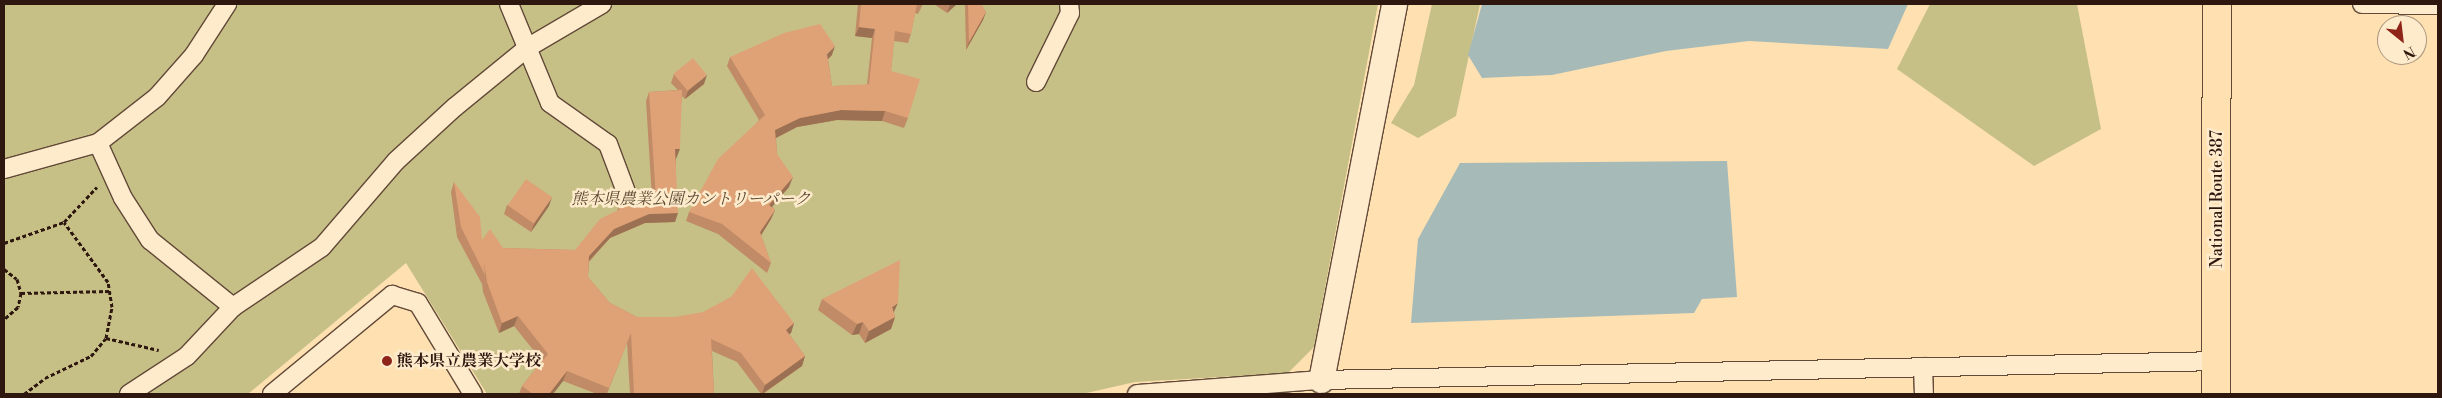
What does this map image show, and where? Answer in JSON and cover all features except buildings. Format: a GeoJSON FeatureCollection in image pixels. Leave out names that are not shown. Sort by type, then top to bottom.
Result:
{"type":"FeatureCollection","features":[{"type":"Feature","properties":{"kind":"highway","name":"National Route 387"},"geometry":{"type":"LineString","coordinates":[[2216,394],[2217,4]]}},
{"type":"Feature","properties":{"kind":"street"},"geometry":{"type":"LineString","coordinates":[[4,169],[98,143],[157,97],[194,55],[227,4]]}},
{"type":"Feature","properties":{"kind":"street"},"geometry":{"type":"LineString","coordinates":[[509,4],[550,103],[608,144],[632,208]]}},
{"type":"Feature","properties":{"kind":"street"},"geometry":{"type":"LineString","coordinates":[[129,394],[187,356],[233,307],[322,247],[396,160],[527,48],[602,4]]}},
{"type":"Feature","properties":{"kind":"street"},"geometry":{"type":"LineString","coordinates":[[1036,82],[1070,13],[1069,4]]}},
{"type":"Feature","properties":{"kind":"street"},"geometry":{"type":"LineString","coordinates":[[1321,380],[1394,4]]}},
{"type":"Feature","properties":{"kind":"street"},"geometry":{"type":"LineString","coordinates":[[2362,4],[2438,5]]}},
{"type":"Feature","properties":{"kind":"street"},"geometry":{"type":"LineString","coordinates":[[98,143],[112,173],[150,240],[233,307]]}},
{"type":"Feature","properties":{"kind":"street"},"geometry":{"type":"LineString","coordinates":[[272,394],[392,295],[418,303],[473,394]]}},
{"type":"Feature","properties":{"kind":"street"},"geometry":{"type":"LineString","coordinates":[[1138,394],[1321,380],[2217,361]]}},
{"type":"Feature","properties":{"kind":"street"},"geometry":{"type":"LineString","coordinates":[[1923,367],[1924,394]]}},
{"type":"Feature","properties":{"kind":"path"},"geometry":{"type":"LineString","coordinates":[[4,243],[64,222],[112,173]]}},
{"type":"Feature","properties":{"kind":"path"},"geometry":{"type":"LineString","coordinates":[[24,394],[45,378],[91,356],[106,338],[110,291],[108,282],[64,222]]}},
{"type":"Feature","properties":{"kind":"path"},"geometry":{"type":"LineString","coordinates":[[4,269],[17,279],[21,293],[18,307],[4,319]]}},
{"type":"Feature","properties":{"kind":"path"},"geometry":{"type":"LineString","coordinates":[[21,293],[110,291]]}},
{"type":"Feature","properties":{"kind":"path"},"geometry":{"type":"LineString","coordinates":[[106,338],[187,356]]}},
{"type":"Feature","properties":{"kind":"green space","name":"熊本県農業公園カントリーパーク"},"geometry":{"type":"Polygon","coordinates":[[[4,4],[1378,4],[1314,347],[1288,373],[1135,382],[1082,394],[487,394],[406,263],[248,394],[4,394],[4,4]]]}},
{"type":"Feature","properties":{"kind":"green space"},"geometry":{"type":"Polygon","coordinates":[[[1432,4],[1480,4],[1456,116],[1418,138],[1391,123],[1414,85],[1432,4]]]}},
{"type":"Feature","properties":{"kind":"green space"},"geometry":{"type":"Polygon","coordinates":[[[1930,4],[2077,4],[2101,129],[2034,166],[1897,69],[1930,4]]]}},
{"type":"Feature","properties":{"kind":"shaded area"},"geometry":{"type":"Polygon","coordinates":[[[1482,4],[1908,4],[1888,49],[1749,41],[1666,51],[1552,75],[1482,78],[1468,55],[1482,4]]]}},
{"type":"Feature","properties":{"kind":"shaded area"},"geometry":{"type":"Polygon","coordinates":[[[1727,161],[1737,297],[1702,299],[1694,313],[1411,323],[1418,239],[1460,163],[1727,161]]]}},
{"type":"Feature","properties":{"kind":"place","name":"熊本県立農業大学校"},"geometry":{"type":"Point","coordinates":[387,361]}}]}
